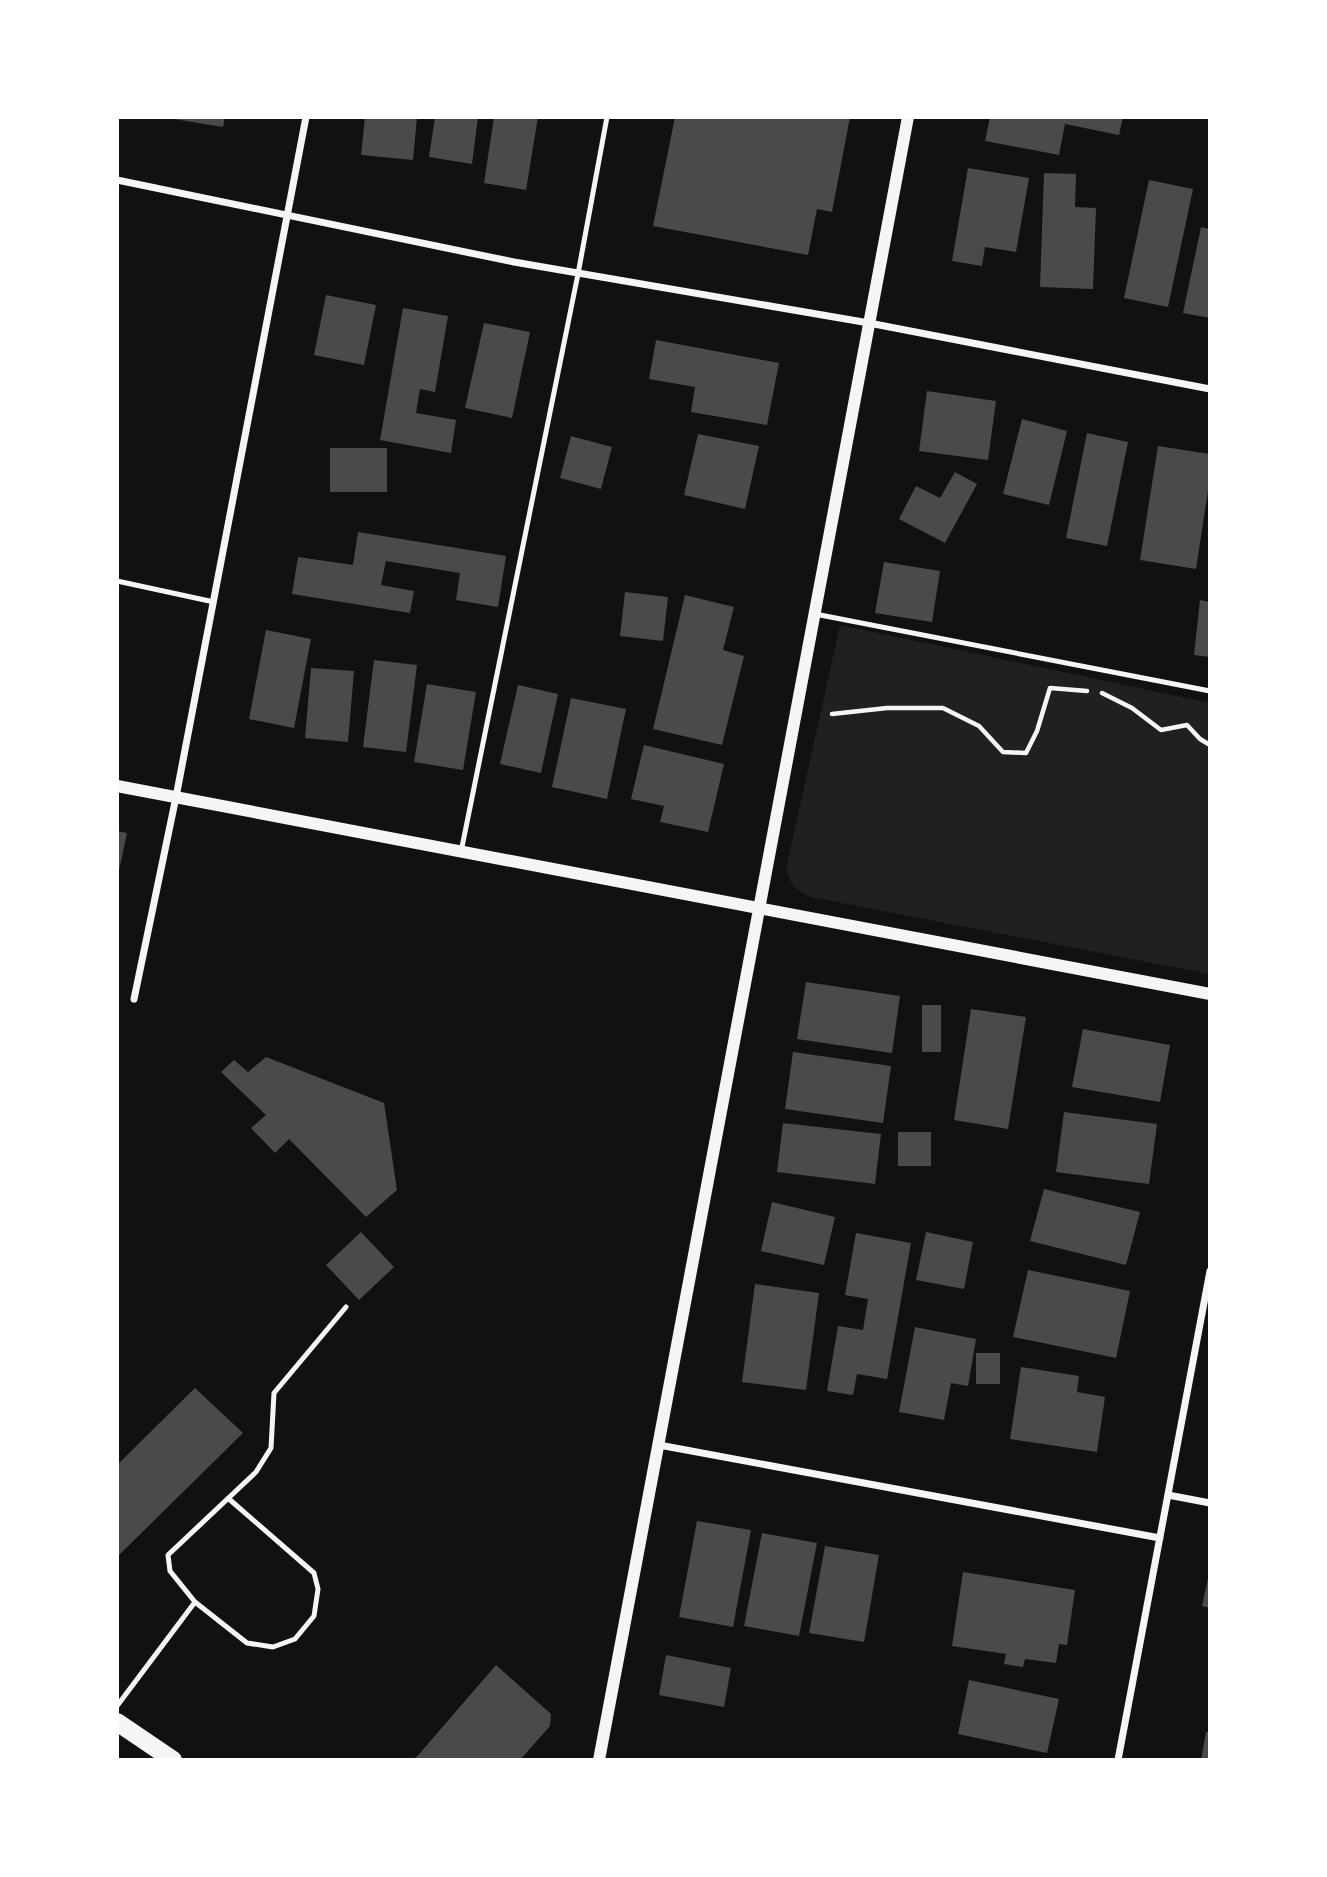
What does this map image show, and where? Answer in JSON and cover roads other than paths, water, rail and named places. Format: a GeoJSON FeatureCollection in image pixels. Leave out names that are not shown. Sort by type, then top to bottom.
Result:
{"type":"FeatureCollection","features":[{"type":"Feature","properties":{"kind":"main road"},"geometry":{"type":"LineString","coordinates":[[117,1722],[173,1760]]}},
{"type":"Feature","properties":{"kind":"street"},"geometry":{"type":"LineString","coordinates":[[134,999],[176,797],[306,117]]}},
{"type":"Feature","properties":{"kind":"street"},"geometry":{"type":"LineString","coordinates":[[599,1760],[908,117]]}},
{"type":"Feature","properties":{"kind":"street"},"geometry":{"type":"LineString","coordinates":[[117,180],[514,262],[869,323],[1210,389]]}},
{"type":"Feature","properties":{"kind":"street"},"geometry":{"type":"LineString","coordinates":[[117,786],[1210,994]]}},
{"type":"Feature","properties":{"kind":"street"},"geometry":{"type":"LineString","coordinates":[[1118,1760],[1210,1271]]}},
{"type":"Feature","properties":{"kind":"street"},"geometry":{"type":"LineString","coordinates":[[659,1445],[1160,1538]]}},
{"type":"Feature","properties":{"kind":"street"},"geometry":{"type":"LineString","coordinates":[[1168,1495],[1210,1503]]}},
{"type":"Feature","properties":{"kind":"lane"},"geometry":{"type":"LineString","coordinates":[[461,852],[578,274],[607,117]]}},
{"type":"Feature","properties":{"kind":"lane"},"geometry":{"type":"LineString","coordinates":[[117,581],[214,602]]}},
{"type":"Feature","properties":{"kind":"lane"},"geometry":{"type":"LineString","coordinates":[[815,614],[1210,691]]}},
{"type":"Feature","properties":{"kind":"lane"},"geometry":{"type":"LineString","coordinates":[[229,1499],[314,1573],[317,1589],[314,1616],[295,1639],[273,1647],[247,1643],[195,1602],[170,1571],[168,1556],[256,1472],[271,1448],[274,1393],[346,1307]]}},
{"type":"Feature","properties":{"kind":"lane"},"geometry":{"type":"LineString","coordinates":[[117,1706],[195,1602]]}}]}
